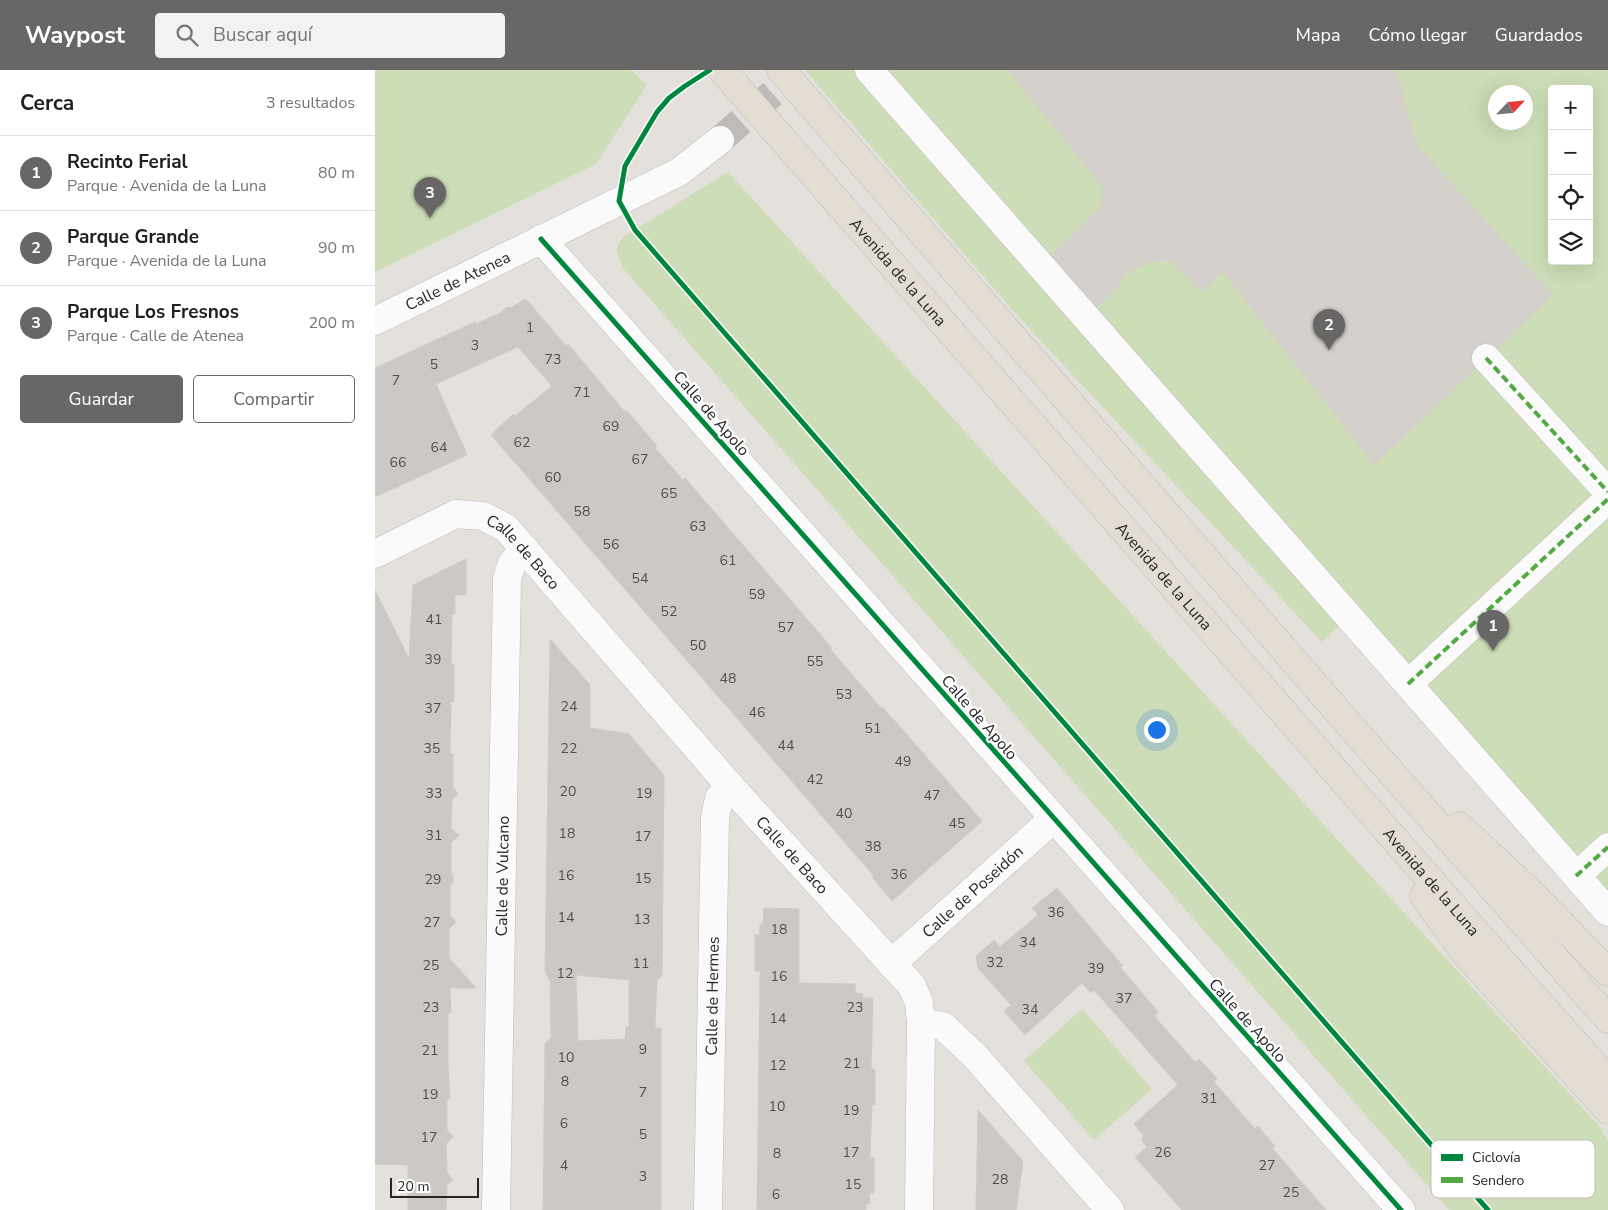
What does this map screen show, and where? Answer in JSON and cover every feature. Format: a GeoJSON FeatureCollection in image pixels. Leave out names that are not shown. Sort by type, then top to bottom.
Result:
{"type":"FeatureCollection","features":[{"type":"Feature","properties":{"kind":"main road","name":"Avenida de la Luna"},"geometry":{"type":"LineString","coordinates":[[722,70],[1608,1080]]}},
{"type":"Feature","properties":{"kind":"main road"},"geometry":{"type":"LineString","coordinates":[[781,70],[1353,729],[1608,1019]]}},
{"type":"Feature","properties":{"kind":"main road"},"geometry":{"type":"LineString","coordinates":[[1353,729],[1531,893],[1608,972]]}},
{"type":"Feature","properties":{"kind":"main road"},"geometry":{"type":"LineString","coordinates":[[1321,755],[1465,953],[1608,1110]]}},
{"type":"Feature","properties":{"kind":"street"},"geometry":{"type":"LineString","coordinates":[[869,70],[1608,912]]}},
{"type":"Feature","properties":{"kind":"street","name":"Calle de Atenea"},"geometry":{"type":"LineString","coordinates":[[375,321],[679,172],[720,140]]}},
{"type":"Feature","properties":{"kind":"street","name":"Calle de Apolo"},"geometry":{"type":"LineString","coordinates":[[541,239],[1401,1210]]}},
{"type":"Feature","properties":{"kind":"street"},"geometry":{"type":"LineString","coordinates":[[1486,358],[1608,492]]}},
{"type":"Feature","properties":{"kind":"street"},"geometry":{"type":"LineString","coordinates":[[1408,684],[1608,499]]}},
{"type":"Feature","properties":{"kind":"street","name":"Calle de Baco"},"geometry":{"type":"LineString","coordinates":[[375,554],[456,514],[483,516],[506,528],[731,788],[912,986],[919,1002],[921,1022]]}},
{"type":"Feature","properties":{"kind":"street","name":"Calle de Vulcano"},"geometry":{"type":"LineString","coordinates":[[496,1210],[507,580],[512,562],[525,549]]}},
{"type":"Feature","properties":{"kind":"street","name":"Calle de Hermes"},"geometry":{"type":"LineString","coordinates":[[708,1210],[715,818],[719,798],[731,788]]}},
{"type":"Feature","properties":{"kind":"street","name":"Calle de Poseidón"},"geometry":{"type":"LineString","coordinates":[[891,964],[1053,819]]}},
{"type":"Feature","properties":{"kind":"street"},"geometry":{"type":"LineString","coordinates":[[1576,876],[1608,847]]}},
{"type":"Feature","properties":{"kind":"street"},"geometry":{"type":"LineString","coordinates":[[919,1210],[921,1022],[943,1026],[974,1055],[1110,1210]]}},
{"type":"Feature","properties":{"kind":"green space"},"geometry":{"type":"Polygon","coordinates":[[[375,70],[631,70],[647,85],[596,164],[375,272],[375,70]]]}},
{"type":"Feature","properties":{"kind":"green space"},"geometry":{"type":"Polygon","coordinates":[[[805,70],[1608,70],[1608,912],[1349,617],[1322,642],[1017,315],[805,70]]]}},
{"type":"Feature","properties":{"kind":"green space"},"geometry":{"type":"Polygon","coordinates":[[[728,172],[1598,1125],[1608,1141],[1608,1210],[1449,1210],[1438,1198],[1595,1198],[1595,1140],[1431,1140],[1431,1189],[622,267],[616,249],[622,238],[728,172]]]}},
{"type":"Feature","properties":{"kind":"green space"},"geometry":{"type":"Polygon","coordinates":[[[1082,1009],[1152,1089],[1094,1140],[1024,1061],[1082,1009]]]}},
{"type":"Feature","properties":{"kind":"shaded area"},"geometry":{"type":"Polygon","coordinates":[[[1007,70],[1396,70],[1417,145],[1553,295],[1374,465],[1223,272],[1202,292],[1171,261],[1149,262],[1123,275],[1120,286],[1092,312],[1044,262],[1101,206],[1103,187],[1007,70]]]}},
{"type":"Feature","properties":{"kind":"building"},"geometry":{"type":"Polygon","coordinates":[[[526,299],[566,346],[568,344],[625,412],[627,411],[657,446],[655,448],[683,480],[685,478],[832,648],[830,649],[881,708],[903,730],[982,821],[892,901],[872,877],[874,876],[491,435],[513,414],[515,416],[552,386],[518,347],[436,384],[467,455],[375,497],[375,368],[475,322],[476,324],[526,299]]]}},
{"type":"Feature","properties":{"kind":"building"},"geometry":{"type":"Polygon","coordinates":[[[466,559],[466,595],[455,595],[455,614],[452,614],[451,664],[454,665],[454,702],[451,702],[450,753],[453,754],[453,787],[458,794],[452,799],[451,829],[459,835],[451,843],[453,883],[450,886],[450,915],[456,922],[449,929],[449,958],[476,988],[450,988],[451,1012],[448,1014],[448,1065],[450,1098],[447,1100],[447,1130],[453,1137],[446,1144],[447,1172],[453,1180],[447,1185],[446,1210],[408,1210],[408,1165],[375,1164],[375,590],[409,659],[413,585],[466,559]]]}},
{"type":"Feature","properties":{"kind":"building"},"geometry":{"type":"Polygon","coordinates":[[[550,639],[590,685],[590,728],[629,734],[664,775],[662,976],[657,980],[655,1028],[661,1028],[661,1210],[543,1210],[545,1043],[551,1038],[550,981],[545,971],[550,639]],[[576,975],[578,1041],[625,1039],[626,1027],[629,1027],[629,980],[576,975]]]}},
{"type":"Feature","properties":{"kind":"building"},"geometry":{"type":"Polygon","coordinates":[[[1057,888],[1123,966],[1120,967],[1158,1012],[1154,1016],[1195,1062],[1199,1059],[1208,1068],[1217,1079],[1214,1082],[1255,1129],[1258,1126],[1275,1146],[1272,1148],[1326,1210],[1182,1210],[1135,1157],[1147,1147],[1141,1139],[1144,1136],[1134,1124],[1178,1085],[1094,990],[1091,993],[1082,983],[1025,1035],[1004,1011],[1011,1005],[978,968],[976,956],[994,940],[1000,947],[1038,915],[1032,908],[1057,888]]]}},
{"type":"Feature","properties":{"kind":"building"},"geometry":{"type":"Polygon","coordinates":[[[764,908],[799,909],[799,983],[855,984],[856,993],[863,994],[862,998],[873,998],[871,1069],[875,1069],[875,1105],[872,1105],[870,1158],[874,1158],[874,1193],[869,1193],[870,1204],[866,1204],[866,1210],[757,1210],[760,971],[755,971],[755,935],[760,935],[760,924],[763,924],[764,908]]]}},
{"type":"Feature","properties":{"kind":"building"},"geometry":{"type":"Polygon","coordinates":[[[978,1110],[1023,1161],[1016,1210],[976,1210],[978,1110]]]}},
{"type":"Feature","properties":{"kind":"tunnel"},"geometry":{"type":"LineString","coordinates":[[720,140],[799,70]]}},
{"type":"Feature","properties":{"kind":"marked path"},"geometry":{"type":"LineString","coordinates":[[1486,358],[1608,492]]}},
{"type":"Feature","properties":{"kind":"marked path"},"geometry":{"type":"LineString","coordinates":[[1408,684],[1608,499]]}},
{"type":"Feature","properties":{"kind":"marked path"},"geometry":{"type":"LineString","coordinates":[[1576,876],[1608,847]]}},
{"type":"Feature","properties":{"kind":"cycle path"},"geometry":{"type":"LineString","coordinates":[[710,70],[669,98],[657,112],[625,166],[619,201],[635,230],[1431,1145]]}},
{"type":"Feature","properties":{"kind":"cycle path"},"geometry":{"type":"LineString","coordinates":[[541,239],[1401,1210]]}},
{"type":"Feature","properties":{"kind":"cycle path"},"geometry":{"type":"LineString","coordinates":[[1478,1198],[1488,1210]]}},
{"type":"Feature","properties":{"kind":"place","name":"Parque Los Fresnos"},"geometry":{"type":"Point","coordinates":[430,218]}},
{"type":"Feature","properties":{"kind":"place","name":"Parque Grande"},"geometry":{"type":"Point","coordinates":[1329,350]}},
{"type":"Feature","properties":{"kind":"place","name":"Recinto Ferial"},"geometry":{"type":"Point","coordinates":[1493,651]}}]}
